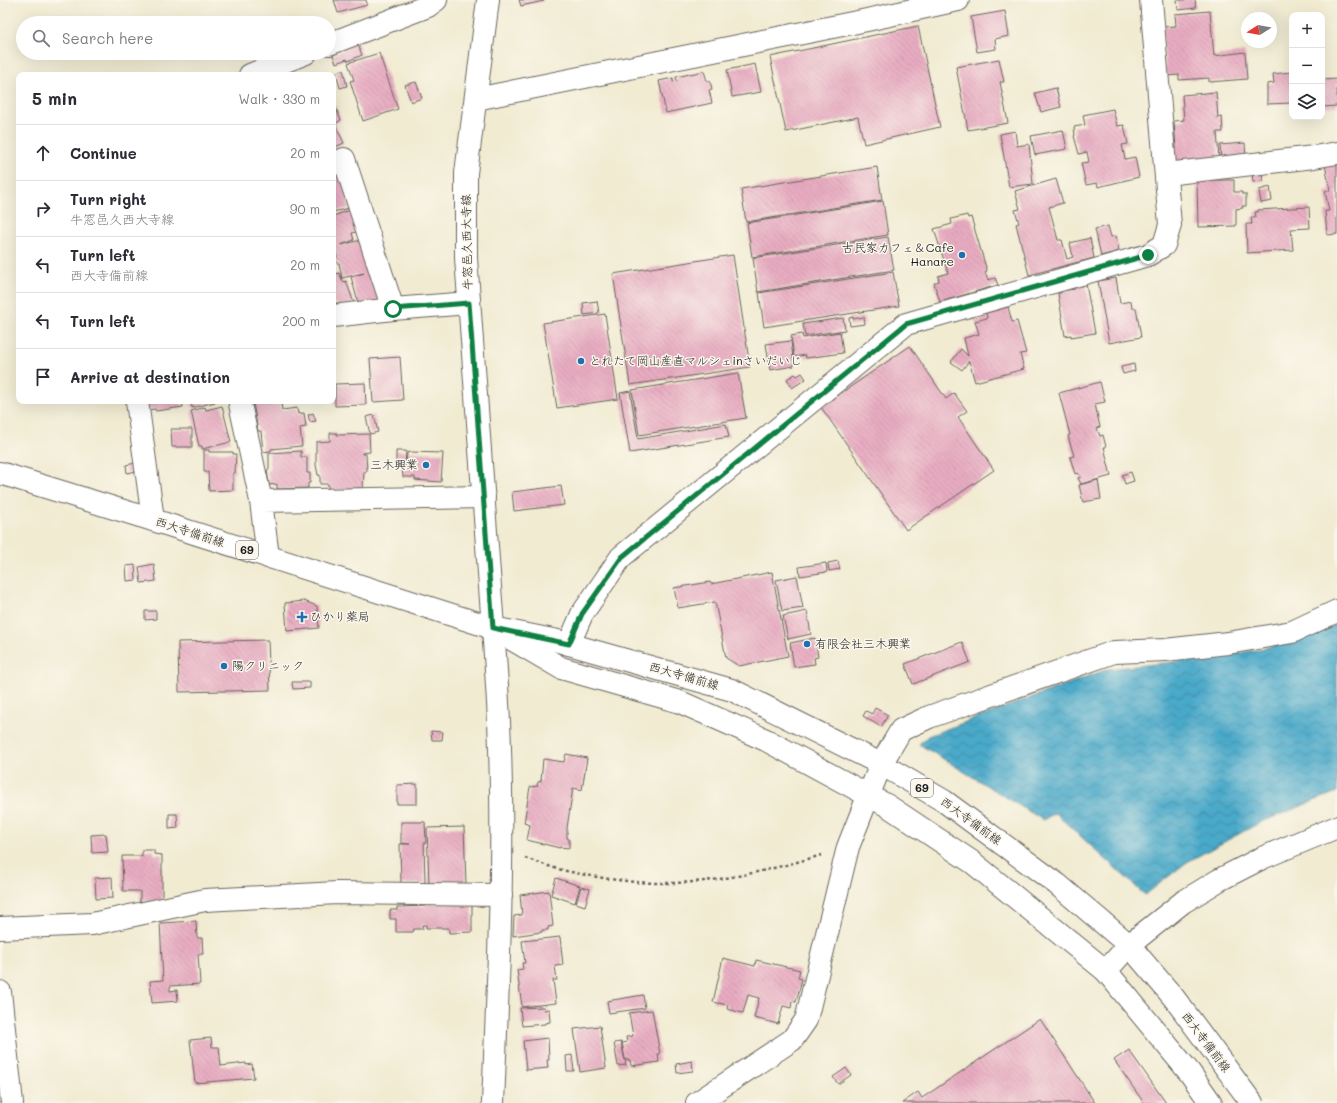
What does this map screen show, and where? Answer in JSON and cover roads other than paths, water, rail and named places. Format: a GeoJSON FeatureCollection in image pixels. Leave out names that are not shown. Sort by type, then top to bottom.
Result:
{"type":"FeatureCollection","features":[{"type":"Feature","properties":{"kind":"street"},"geometry":{"type":"LineString","coordinates":[[336,41],[428,6],[436,0]]}},
{"type":"Feature","properties":{"kind":"street","name":"牛窓邑久西大寺線"},"geometry":{"type":"LineString","coordinates":[[488,0],[466,173],[466,258],[484,497],[500,748],[501,895],[493,1103]]}},
{"type":"Feature","properties":{"kind":"street"},"geometry":{"type":"LineString","coordinates":[[476,99],[958,0]]}},
{"type":"Feature","properties":{"kind":"street"},"geometry":{"type":"LineString","coordinates":[[569,644],[582,614],[622,557],[906,324],[1148,255],[1164,245],[1170,225],[1151,0]]}},
{"type":"Feature","properties":{"kind":"street"},"geometry":{"type":"LineString","coordinates":[[258,72],[288,60]]}},
{"type":"Feature","properties":{"kind":"street"},"geometry":{"type":"LineString","coordinates":[[1166,174],[1337,153]]}},
{"type":"Feature","properties":{"kind":"street"},"geometry":{"type":"LineString","coordinates":[[336,163],[344,159],[393,309]]}},
{"type":"Feature","properties":{"kind":"street"},"geometry":{"type":"LineString","coordinates":[[336,316],[393,309],[469,303]]}},
{"type":"Feature","properties":{"kind":"street"},"geometry":{"type":"LineString","coordinates":[[137,404],[153,520]]}},
{"type":"Feature","properties":{"kind":"street"},"geometry":{"type":"LineString","coordinates":[[240,404],[261,500],[268,557]]}},
{"type":"Feature","properties":{"kind":"street","name":"西大寺備前線"},"geometry":{"type":"LineString","coordinates":[[0,473],[493,628],[569,644],[732,690],[881,764],[950,805],[1057,884],[1129,945],[1174,998],[1252,1103]]}},
{"type":"Feature","properties":{"kind":"street"},"geometry":{"type":"LineString","coordinates":[[261,500],[484,497]]}},
{"type":"Feature","properties":{"kind":"street"},"geometry":{"type":"LineString","coordinates":[[697,1103],[792,1040],[806,1020],[848,847],[881,764],[901,730],[928,717],[1114,652],[1165,650],[1228,643],[1292,632],[1337,612]]}},
{"type":"Feature","properties":{"kind":"street","name":"西大寺備前線"},"geometry":{"type":"LineString","coordinates":[[493,628],[561,668],[680,702],[766,740],[888,806],[972,862],[1106,971],[1190,1073],[1211,1103]]}},
{"type":"Feature","properties":{"kind":"street"},"geometry":{"type":"LineString","coordinates":[[1106,971],[1129,945],[1184,902],[1219,880],[1262,858],[1337,827]]}},
{"type":"Feature","properties":{"kind":"street"},"geometry":{"type":"LineString","coordinates":[[0,928],[92,924],[205,900],[337,893],[501,895]]}},
{"type":"Feature","properties":{"kind":"street"},"geometry":{"type":"LineString","coordinates":[[0,992],[12,1103]]}},
{"type":"Feature","properties":{"kind":"water"},"geometry":{"type":"Polygon","coordinates":[[[1337,624],[1337,792],[1261,822],[1187,862],[1145,895],[1055,813],[1043,820],[919,744],[928,736],[1108,669],[1226,656],[1292,642],[1337,624]]]}},
{"type":"Feature","properties":{"kind":"place","name":"古民家カフェ＆Cafe Hanare"},"geometry":{"type":"Point","coordinates":[962,255]}},
{"type":"Feature","properties":{"kind":"place","name":"とれたて岡山産直マルシェinさいだいじ"},"geometry":{"type":"Point","coordinates":[581,361]}},
{"type":"Feature","properties":{"kind":"place","name":"三木興業"},"geometry":{"type":"Point","coordinates":[426,465]}},
{"type":"Feature","properties":{"kind":"place","name":"ひかり薬局"},"geometry":{"type":"Point","coordinates":[302,617]}},
{"type":"Feature","properties":{"kind":"place","name":"有限会社三木興業"},"geometry":{"type":"Point","coordinates":[807,644]}},
{"type":"Feature","properties":{"kind":"place","name":"陽クリニック"},"geometry":{"type":"Point","coordinates":[224,666]}}]}
